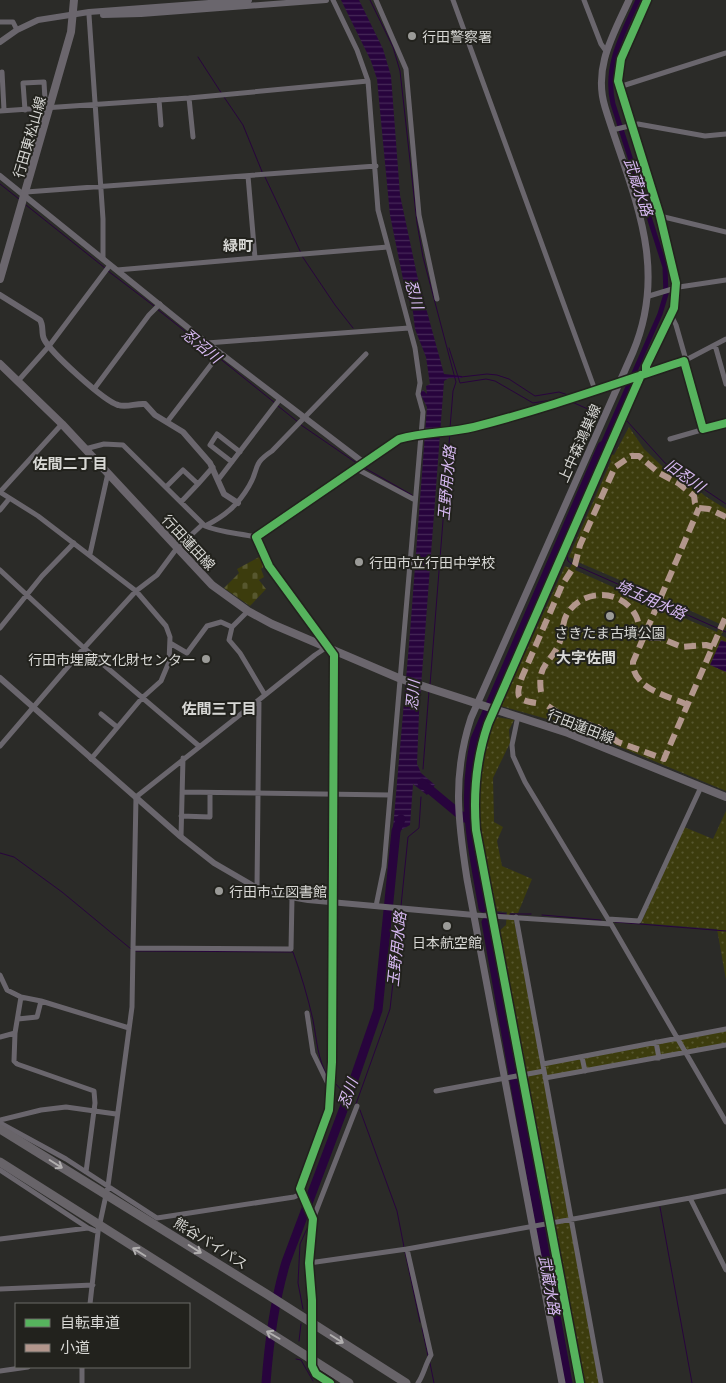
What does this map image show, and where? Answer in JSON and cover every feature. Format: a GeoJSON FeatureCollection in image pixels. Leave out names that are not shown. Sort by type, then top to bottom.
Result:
{"type":"FeatureCollection","features":[{"type":"Feature","properties":{"kind":"highway","name":"熊谷バイパス"},"geometry":{"type":"LineString","coordinates":[[0,1129],[107,1190],[406,1383]]}},
{"type":"Feature","properties":{"kind":"highway"},"geometry":{"type":"LineString","coordinates":[[0,1162],[99,1229],[311,1357],[350,1383]]}},
{"type":"Feature","properties":{"kind":"main road","name":"行田東松山線"},"geometry":{"type":"LineString","coordinates":[[0,279],[50,108],[74,15],[74,0]]}},
{"type":"Feature","properties":{"kind":"main road","name":"上中森鴻巣線"},"geometry":{"type":"LineString","coordinates":[[477,915],[458,822],[457,804],[460,756],[479,705],[623,381],[642,331],[649,296],[646,242],[601,86],[602,67],[606,50],[628,0]]}},
{"type":"Feature","properties":{"kind":"main road","name":"行田蓮田線"},"geometry":{"type":"LineString","coordinates":[[0,364],[62,424],[212,585],[248,611],[272,624],[400,679],[568,733],[726,796]]}},
{"type":"Feature","properties":{"kind":"main road"},"geometry":{"type":"LineString","coordinates":[[477,915],[562,1383]]}},
{"type":"Feature","properties":{"kind":"street"},"geometry":{"type":"LineString","coordinates":[[0,42],[17,30],[38,20],[74,15],[249,0]]}},
{"type":"Feature","properties":{"kind":"street"},"geometry":{"type":"LineString","coordinates":[[87,14],[141,14],[326,0]]}},
{"type":"Feature","properties":{"kind":"street"},"geometry":{"type":"LineString","coordinates":[[333,0],[357,50],[368,81],[378,210],[409,328],[419,373],[418,394],[422,405],[390,796],[377,906]]}},
{"type":"Feature","properties":{"kind":"street"},"geometry":{"type":"LineString","coordinates":[[376,0],[406,69],[419,215],[437,299]]}},
{"type":"Feature","properties":{"kind":"street"},"geometry":{"type":"LineString","coordinates":[[453,0],[595,390]]}},
{"type":"Feature","properties":{"kind":"street"},"geometry":{"type":"LineString","coordinates":[[584,0],[598,38],[606,50]]}},
{"type":"Feature","properties":{"kind":"street"},"geometry":{"type":"LineString","coordinates":[[87,14],[100,187],[103,259]]}},
{"type":"Feature","properties":{"kind":"street"},"geometry":{"type":"LineString","coordinates":[[0,22],[14,22],[17,30]]}},
{"type":"Feature","properties":{"kind":"street"},"geometry":{"type":"LineString","coordinates":[[646,374],[646,366],[674,308],[671,256],[660,216],[628,125],[619,87],[726,54]]}},
{"type":"Feature","properties":{"kind":"street"},"geometry":{"type":"LineString","coordinates":[[2,72],[2,110],[94,106],[368,81]]}},
{"type":"Feature","properties":{"kind":"street"},"geometry":{"type":"LineString","coordinates":[[25,110],[23,83],[44,82],[45,100],[52,100]]}},
{"type":"Feature","properties":{"kind":"street"},"geometry":{"type":"LineString","coordinates":[[189,98],[192,137]]}},
{"type":"Feature","properties":{"kind":"street"},"geometry":{"type":"LineString","coordinates":[[159,100],[161,125]]}},
{"type":"Feature","properties":{"kind":"street"},"geometry":{"type":"LineString","coordinates":[[614,129],[628,125],[705,136],[726,134]]}},
{"type":"Feature","properties":{"kind":"street"},"geometry":{"type":"LineString","coordinates":[[26,194],[376,166]]}},
{"type":"Feature","properties":{"kind":"street"},"geometry":{"type":"LineString","coordinates":[[0,176],[26,194],[207,343],[364,463]]}},
{"type":"Feature","properties":{"kind":"street"},"geometry":{"type":"LineString","coordinates":[[248,176],[255,258]]}},
{"type":"Feature","properties":{"kind":"street"},"geometry":{"type":"LineString","coordinates":[[660,216],[726,232]]}},
{"type":"Feature","properties":{"kind":"street"},"geometry":{"type":"LineString","coordinates":[[117,270],[388,247]]}},
{"type":"Feature","properties":{"kind":"street"},"geometry":{"type":"LineString","coordinates":[[18,381],[49,346],[110,265]]}},
{"type":"Feature","properties":{"kind":"street"},"geometry":{"type":"LineString","coordinates":[[649,296],[674,289],[726,280]]}},
{"type":"Feature","properties":{"kind":"street"},"geometry":{"type":"LineString","coordinates":[[0,295],[40,320],[43,338],[49,346],[94,389],[118,405],[145,404],[182,432],[213,467],[224,494],[238,503]]}},
{"type":"Feature","properties":{"kind":"street"},"geometry":{"type":"LineString","coordinates":[[94,389],[149,315],[160,304]]}},
{"type":"Feature","properties":{"kind":"street"},"geometry":{"type":"LineString","coordinates":[[671,315],[676,325],[686,360]]}},
{"type":"Feature","properties":{"kind":"street"},"geometry":{"type":"LineString","coordinates":[[207,343],[409,328]]}},
{"type":"Feature","properties":{"kind":"street"},"geometry":{"type":"LineString","coordinates":[[85,449],[104,444],[123,445],[204,525],[219,532],[236,532],[256,537],[399,439],[421,434],[472,428],[686,360],[726,339]]}},
{"type":"Feature","properties":{"kind":"street"},"geometry":{"type":"LineString","coordinates":[[715,345],[726,384]]}},
{"type":"Feature","properties":{"kind":"street"},"geometry":{"type":"LineString","coordinates":[[167,422],[220,352]]}},
{"type":"Feature","properties":{"kind":"street"},"geometry":{"type":"LineString","coordinates":[[0,746],[136,591],[157,575],[177,548],[204,525],[226,515],[238,503],[250,484],[259,460],[272,451],[366,354]]}},
{"type":"Feature","properties":{"kind":"street"},"geometry":{"type":"LineString","coordinates":[[218,480],[280,399]]}},
{"type":"Feature","properties":{"kind":"street"},"geometry":{"type":"LineString","coordinates":[[670,439],[726,423]]}},
{"type":"Feature","properties":{"kind":"street"},"geometry":{"type":"LineString","coordinates":[[62,424],[0,492],[38,516],[136,591],[166,626],[170,643],[169,662],[161,681],[142,698],[91,759]]}},
{"type":"Feature","properties":{"kind":"street"},"geometry":{"type":"LineString","coordinates":[[232,462],[210,445],[217,434],[240,452]]}},
{"type":"Feature","properties":{"kind":"street"},"geometry":{"type":"LineString","coordinates":[[181,502],[213,467]]}},
{"type":"Feature","properties":{"kind":"street"},"geometry":{"type":"LineString","coordinates":[[355,468],[415,500]]}},
{"type":"Feature","properties":{"kind":"street"},"geometry":{"type":"LineString","coordinates":[[166,488],[183,470],[198,484]]}},
{"type":"Feature","properties":{"kind":"street"},"geometry":{"type":"LineString","coordinates":[[90,554],[108,473]]}},
{"type":"Feature","properties":{"kind":"street"},"geometry":{"type":"LineString","coordinates":[[0,510],[9,499]]}},
{"type":"Feature","properties":{"kind":"street"},"geometry":{"type":"LineString","coordinates":[[256,537],[270,566],[334,655],[331,1088],[329,1110],[303,1179],[301,1195],[312,1215]]}},
{"type":"Feature","properties":{"kind":"street"},"geometry":{"type":"LineString","coordinates":[[0,628],[74,543]]}},
{"type":"Feature","properties":{"kind":"street"},"geometry":{"type":"LineString","coordinates":[[0,570],[84,648],[199,746]]}},
{"type":"Feature","properties":{"kind":"street"},"geometry":{"type":"LineString","coordinates":[[248,611],[232,627],[229,640],[240,653],[265,695]]}},
{"type":"Feature","properties":{"kind":"street"},"geometry":{"type":"LineString","coordinates":[[170,643],[187,653],[206,626],[221,622],[232,627]]}},
{"type":"Feature","properties":{"kind":"street"},"geometry":{"type":"LineString","coordinates":[[90,1303],[99,1229],[107,1190],[129,1028],[133,948],[136,797],[183,758],[328,647]]}},
{"type":"Feature","properties":{"kind":"street"},"geometry":{"type":"LineString","coordinates":[[0,678],[181,837],[220,867],[257,888],[292,898],[477,915],[610,922],[639,921],[701,786]]}},
{"type":"Feature","properties":{"kind":"street"},"geometry":{"type":"LineString","coordinates":[[257,888],[259,700]]}},
{"type":"Feature","properties":{"kind":"street"},"geometry":{"type":"LineString","coordinates":[[101,714],[118,727]]}},
{"type":"Feature","properties":{"kind":"street"},"geometry":{"type":"LineString","coordinates":[[518,716],[512,739],[513,756],[524,782],[610,922],[726,1122]]}},
{"type":"Feature","properties":{"kind":"street"},"geometry":{"type":"LineString","coordinates":[[181,837],[183,758]]}},
{"type":"Feature","properties":{"kind":"street"},"geometry":{"type":"LineString","coordinates":[[182,792],[390,796]]}},
{"type":"Feature","properties":{"kind":"street"},"geometry":{"type":"LineString","coordinates":[[182,816],[210,816],[210,793]]}},
{"type":"Feature","properties":{"kind":"street"},"geometry":{"type":"LineString","coordinates":[[133,948],[291,949],[292,898]]}},
{"type":"Feature","properties":{"kind":"street"},"geometry":{"type":"LineString","coordinates":[[516,917],[601,1383]]}},
{"type":"Feature","properties":{"kind":"street"},"geometry":{"type":"LineString","coordinates":[[0,975],[7,990],[21,997],[41,1001],[129,1028]]}},
{"type":"Feature","properties":{"kind":"street"},"geometry":{"type":"LineString","coordinates":[[21,997],[15,1033],[14,1061],[59,1080],[94,1091],[94,1110],[86,1172]]}},
{"type":"Feature","properties":{"kind":"street"},"geometry":{"type":"LineString","coordinates":[[18,1018],[37,1017],[41,1001]]}},
{"type":"Feature","properties":{"kind":"street"},"geometry":{"type":"LineString","coordinates":[[307,1013],[313,1053],[331,1088]]}},
{"type":"Feature","properties":{"kind":"street"},"geometry":{"type":"LineString","coordinates":[[543,1064],[726,1029]]}},
{"type":"Feature","properties":{"kind":"street"},"geometry":{"type":"LineString","coordinates":[[0,1037],[15,1033]]}},
{"type":"Feature","properties":{"kind":"street"},"geometry":{"type":"LineString","coordinates":[[656,1042],[659,1058]]}},
{"type":"Feature","properties":{"kind":"street"},"geometry":{"type":"LineString","coordinates":[[546,1078],[726,1045]]}},
{"type":"Feature","properties":{"kind":"street"},"geometry":{"type":"LineString","coordinates":[[582,1057],[585,1071]]}},
{"type":"Feature","properties":{"kind":"street"},"geometry":{"type":"LineString","coordinates":[[436,1091],[544,1071]]}},
{"type":"Feature","properties":{"kind":"street"},"geometry":{"type":"LineString","coordinates":[[330,1383],[313,1370],[311,1357],[313,1323],[309,1263],[312,1215],[357,1106]]}},
{"type":"Feature","properties":{"kind":"street"},"geometry":{"type":"LineString","coordinates":[[0,1122],[41,1110],[66,1107],[116,1114]]}},
{"type":"Feature","properties":{"kind":"street"},"geometry":{"type":"LineString","coordinates":[[0,1122],[86,1172],[107,1190],[157,1218],[301,1195]]}},
{"type":"Feature","properties":{"kind":"street"},"geometry":{"type":"LineString","coordinates":[[0,1170],[88,1228]]}},
{"type":"Feature","properties":{"kind":"street"},"geometry":{"type":"LineString","coordinates":[[309,1263],[407,1249],[535,1227],[726,1191]]}},
{"type":"Feature","properties":{"kind":"street"},"geometry":{"type":"LineString","coordinates":[[690,1198],[726,1270]]}},
{"type":"Feature","properties":{"kind":"street"},"geometry":{"type":"LineString","coordinates":[[0,1239],[88,1228],[99,1229]]}},
{"type":"Feature","properties":{"kind":"street"},"geometry":{"type":"LineString","coordinates":[[407,1249],[431,1356],[425,1364],[425,1373],[418,1383]]}},
{"type":"Feature","properties":{"kind":"street"},"geometry":{"type":"LineString","coordinates":[[0,1289],[93,1285]]}},
{"type":"Feature","properties":{"kind":"street"},"geometry":{"type":"LineString","coordinates":[[0,1370],[19,1368]]}},
{"type":"Feature","properties":{"kind":"street"},"geometry":{"type":"LineString","coordinates":[[82,1368],[82,1383]]}},
{"type":"Feature","properties":{"kind":"green space","name":"さきたま古墳公園"},"geometry":{"type":"Polygon","coordinates":[[[629,427],[644,449],[663,467],[683,477],[705,496],[726,509],[726,627],[721,635],[726,638],[726,791],[565,724],[501,706],[565,566],[570,568],[574,559],[569,557],[611,461],[608,457],[610,454],[614,455],[629,427]],[[578,562],[575,570],[653,605],[657,596],[578,562]],[[662,598],[658,607],[717,632],[720,624],[662,598]]]}},
{"type":"Feature","properties":{"kind":"green space"},"geometry":{"type":"Polygon","coordinates":[[[261,556],[266,565],[261,569],[264,577],[259,580],[266,589],[250,606],[224,588],[239,573],[237,569],[261,556]]]}},
{"type":"Feature","properties":{"kind":"green space"},"geometry":{"type":"Polygon","coordinates":[[[496,717],[514,720],[509,730],[510,743],[493,778],[494,822],[503,827],[497,841],[502,866],[532,879],[518,913],[510,913],[510,919],[514,920],[541,1062],[726,1028],[726,1046],[545,1080],[600,1383],[581,1383],[498,932],[506,925],[507,912],[497,911],[478,823],[479,767],[481,767],[487,739],[496,717]]]}},
{"type":"Feature","properties":{"kind":"green space"},"geometry":{"type":"Polygon","coordinates":[[[726,811],[726,980],[717,929],[641,923],[684,827],[713,839],[726,811]]]}},
{"type":"Feature","properties":{"kind":"water"},"geometry":{"type":"Polygon","coordinates":[[[341,0],[359,0],[383,49],[391,76],[400,195],[417,275],[444,374],[462,376],[462,378],[449,378],[444,381],[419,713],[417,764],[421,773],[435,785],[427,795],[413,784],[410,825],[401,830],[393,829],[427,407],[420,393],[423,390],[427,394],[426,386],[430,384],[426,357],[415,329],[413,312],[403,279],[390,215],[377,79],[371,61],[341,0]]]}},
{"type":"Feature","properties":{"kind":"water"},"geometry":{"type":"Polygon","coordinates":[[[721,640],[726,642],[726,672],[710,665],[721,640]]]}},
{"type":"Feature","properties":{"kind":"waterway","name":"玉野用水路"},"geometry":{"type":"LineString","coordinates":[[370,0],[393,47],[400,71],[417,223],[423,257],[456,382],[453,391],[450,428]]}},
{"type":"Feature","properties":{"kind":"waterway","name":"武蔵水路"},"geometry":{"type":"LineString","coordinates":[[602,446],[660,314],[666,294],[665,267],[613,104],[611,90],[611,76],[616,50],[638,0]]}},
{"type":"Feature","properties":{"kind":"waterway"},"geometry":{"type":"LineString","coordinates":[[198,57],[222,94]]}},
{"type":"Feature","properties":{"kind":"waterway"},"geometry":{"type":"LineString","coordinates":[[224,97],[243,125],[263,174]]}},
{"type":"Feature","properties":{"kind":"waterway"},"geometry":{"type":"LineString","coordinates":[[265,177],[301,253]]}},
{"type":"Feature","properties":{"kind":"waterway","name":"忍沼川"},"geometry":{"type":"LineString","coordinates":[[0,184],[19,199]]}},
{"type":"Feature","properties":{"kind":"waterway","name":"忍沼川"},"geometry":{"type":"LineString","coordinates":[[26,205],[105,268]]}},
{"type":"Feature","properties":{"kind":"waterway"},"geometry":{"type":"LineString","coordinates":[[302,256],[353,328]]}},
{"type":"Feature","properties":{"kind":"waterway","name":"忍沼川"},"geometry":{"type":"LineString","coordinates":[[108,271],[154,306]]}},
{"type":"Feature","properties":{"kind":"waterway","name":"忍沼川"},"geometry":{"type":"LineString","coordinates":[[157,309],[215,355]]}},
{"type":"Feature","properties":{"kind":"waterway"},"geometry":{"type":"LineString","coordinates":[[449,348],[460,383],[486,379],[495,381],[533,403],[563,398]]}},
{"type":"Feature","properties":{"kind":"waterway","name":"忍沼川"},"geometry":{"type":"LineString","coordinates":[[218,357],[275,403]]}},
{"type":"Feature","properties":{"kind":"waterway","name":"旧忍川"},"geometry":{"type":"LineString","coordinates":[[461,377],[487,374],[497,375],[509,379],[535,396],[559,392],[571,396]]}},
{"type":"Feature","properties":{"kind":"waterway"},"geometry":{"type":"LineString","coordinates":[[572,402],[599,414]]}},
{"type":"Feature","properties":{"kind":"waterway","name":"忍沼川"},"geometry":{"type":"LineString","coordinates":[[278,406],[298,422]]}},
{"type":"Feature","properties":{"kind":"waterway","name":"旧忍川"},"geometry":{"type":"LineString","coordinates":[[627,421],[665,463],[726,504]]}},
{"type":"Feature","properties":{"kind":"waterway","name":"忍沼川"},"geometry":{"type":"LineString","coordinates":[[301,425],[358,464]]}},
{"type":"Feature","properties":{"kind":"waterway"},"geometry":{"type":"LineString","coordinates":[[611,454],[624,425]]}},
{"type":"Feature","properties":{"kind":"waterway","name":"玉野用水路"},"geometry":{"type":"LineString","coordinates":[[430,685],[450,432]]}},
{"type":"Feature","properties":{"kind":"waterway","name":"武蔵水路"},"geometry":{"type":"LineString","coordinates":[[483,908],[472,844],[468,804],[471,762],[475,739],[602,446]]}},
{"type":"Feature","properties":{"kind":"waterway"},"geometry":{"type":"LineString","coordinates":[[499,705],[608,459]]}},
{"type":"Feature","properties":{"kind":"waterway","name":"忍沼川"},"geometry":{"type":"LineString","coordinates":[[363,467],[412,495]]}},
{"type":"Feature","properties":{"kind":"waterway","name":"埼玉用水路"},"geometry":{"type":"LineString","coordinates":[[570,545],[567,556],[568,561],[572,564]]}},
{"type":"Feature","properties":{"kind":"waterway","name":"埼玉用水路"},"geometry":{"type":"LineString","coordinates":[[577,566],[726,632]]}},
{"type":"Feature","properties":{"kind":"waterway","name":"玉野用水路"},"geometry":{"type":"LineString","coordinates":[[423,769],[429,691]]}},
{"type":"Feature","properties":{"kind":"waterway"},"geometry":{"type":"LineString","coordinates":[[493,900],[481,830],[479,786],[481,764],[494,716]]}},
{"type":"Feature","properties":{"kind":"waterway"},"geometry":{"type":"LineString","coordinates":[[422,783],[464,818]]}},
{"type":"Feature","properties":{"kind":"waterway","name":"玉野用水路"},"geometry":{"type":"LineString","coordinates":[[401,906],[408,837],[419,828],[421,797]]}},
{"type":"Feature","properties":{"kind":"waterway","name":"忍川"},"geometry":{"type":"LineString","coordinates":[[266,1383],[273,1322],[286,1262],[348,1097],[378,1010],[396,831],[401,819]]}},
{"type":"Feature","properties":{"kind":"waterway"},"geometry":{"type":"LineString","coordinates":[[0,853],[14,857],[62,892],[131,949]]}},
{"type":"Feature","properties":{"kind":"waterway","name":"玉野用水路"},"geometry":{"type":"LineString","coordinates":[[356,1104],[390,1009],[401,912]]}},
{"type":"Feature","properties":{"kind":"waterway"},"geometry":{"type":"LineString","coordinates":[[498,913],[506,914]]}},
{"type":"Feature","properties":{"kind":"waterway"},"geometry":{"type":"LineString","coordinates":[[510,914],[531,914]]}},
{"type":"Feature","properties":{"kind":"waterway"},"geometry":{"type":"LineString","coordinates":[[542,915],[601,920]]}},
{"type":"Feature","properties":{"kind":"waterway","name":"武蔵水路"},"geometry":{"type":"LineString","coordinates":[[486,922],[568,1383]]}},
{"type":"Feature","properties":{"kind":"waterway"},"geometry":{"type":"LineString","coordinates":[[615,922],[726,931]]}},
{"type":"Feature","properties":{"kind":"waterway"},"geometry":{"type":"LineString","coordinates":[[135,951],[293,952],[309,1003],[319,1056],[328,1077]]}},
{"type":"Feature","properties":{"kind":"waterway"},"geometry":{"type":"LineString","coordinates":[[333,1081],[348,1097]]}},
{"type":"Feature","properties":{"kind":"waterway","name":"玉野用水路"},"geometry":{"type":"LineString","coordinates":[[360,1110],[397,1211],[404,1247]]}},
{"type":"Feature","properties":{"kind":"waterway"},"geometry":{"type":"LineString","coordinates":[[660,1207],[692,1383]]}},
{"type":"Feature","properties":{"kind":"waterway"},"geometry":{"type":"LineString","coordinates":[[303,1309],[298,1283],[300,1244],[310,1222]]}},
{"type":"Feature","properties":{"kind":"waterway","name":"玉野用水路"},"geometry":{"type":"LineString","coordinates":[[405,1252],[420,1322]]}},
{"type":"Feature","properties":{"kind":"waterway"},"geometry":{"type":"LineString","coordinates":[[299,1341],[301,1324]]}},
{"type":"Feature","properties":{"kind":"waterway","name":"玉野用水路"},"geometry":{"type":"LineString","coordinates":[[422,1328],[428,1356]]}},
{"type":"Feature","properties":{"kind":"waterway"},"geometry":{"type":"LineString","coordinates":[[296,1359],[301,1360],[313,1381]]}},
{"type":"Feature","properties":{"kind":"waterway","name":"玉野用水路"},"geometry":{"type":"LineString","coordinates":[[430,1363],[434,1383]]}},
{"type":"Feature","properties":{"kind":"marked path"},"geometry":{"type":"LineString","coordinates":[[536,703],[524,700],[519,696],[522,677],[562,585],[575,565],[580,545],[615,467],[631,456],[639,456],[659,473],[678,483],[694,496],[695,503],[699,508],[709,509],[726,517]]}},
{"type":"Feature","properties":{"kind":"marked path"},"geometry":{"type":"LineString","coordinates":[[688,705],[662,695],[645,685],[638,679],[634,671],[633,662],[699,508]]}},
{"type":"Feature","properties":{"kind":"marked path"},"geometry":{"type":"LineString","coordinates":[[541,692],[541,676],[545,665],[559,644],[566,615],[576,604],[585,598],[604,595],[622,601],[630,607],[636,616],[640,635],[646,638],[660,638],[682,647],[706,645],[713,647]]}},
{"type":"Feature","properties":{"kind":"marked path"},"geometry":{"type":"LineString","coordinates":[[548,706],[566,718],[598,727],[618,742],[664,759],[726,616]]}},
{"type":"Feature","properties":{"kind":"cycle path"},"geometry":{"type":"LineString","coordinates":[[646,373],[646,366],[674,308],[676,283],[660,216],[618,81],[621,59],[647,0]]}},
{"type":"Feature","properties":{"kind":"cycle path"},"geometry":{"type":"LineString","coordinates":[[330,1383],[316,1374],[312,1366],[312,1300],[309,1263],[313,1219],[300,1189],[329,1110],[332,1062],[334,655],[269,566],[256,537],[399,439],[465,429],[501,420],[684,361],[703,429],[726,423]]}},
{"type":"Feature","properties":{"kind":"cycle path"},"geometry":{"type":"LineString","coordinates":[[580,1383],[476,830],[475,789],[478,763],[488,724],[641,375]]}},
{"type":"Feature","properties":{"kind":"place","name":"行田警察署"},"geometry":{"type":"Point","coordinates":[412,36]}},
{"type":"Feature","properties":{"kind":"place","name":"行田市立行田中学校"},"geometry":{"type":"Point","coordinates":[359,562]}},
{"type":"Feature","properties":{"kind":"place","name":"さきたま古墳公園"},"geometry":{"type":"Point","coordinates":[610,616]}},
{"type":"Feature","properties":{"kind":"place","name":"行田市埋蔵文化財センター"},"geometry":{"type":"Point","coordinates":[206,659]}},
{"type":"Feature","properties":{"kind":"place","name":"行田市立図書館"},"geometry":{"type":"Point","coordinates":[219,891]}},
{"type":"Feature","properties":{"kind":"place","name":"日本航空館"},"geometry":{"type":"Point","coordinates":[447,926]}},
{"type":"Feature","properties":{"kind":"district","name":"緑町"},"geometry":{"type":"Point","coordinates":[238,245]}},
{"type":"Feature","properties":{"kind":"district","name":"佐間二丁目"},"geometry":{"type":"Point","coordinates":[70,463]}},
{"type":"Feature","properties":{"kind":"district","name":"大字佐間"},"geometry":{"type":"Point","coordinates":[586,657]}},
{"type":"Feature","properties":{"kind":"district","name":"佐間三丁目"},"geometry":{"type":"Point","coordinates":[219,708]}}]}
